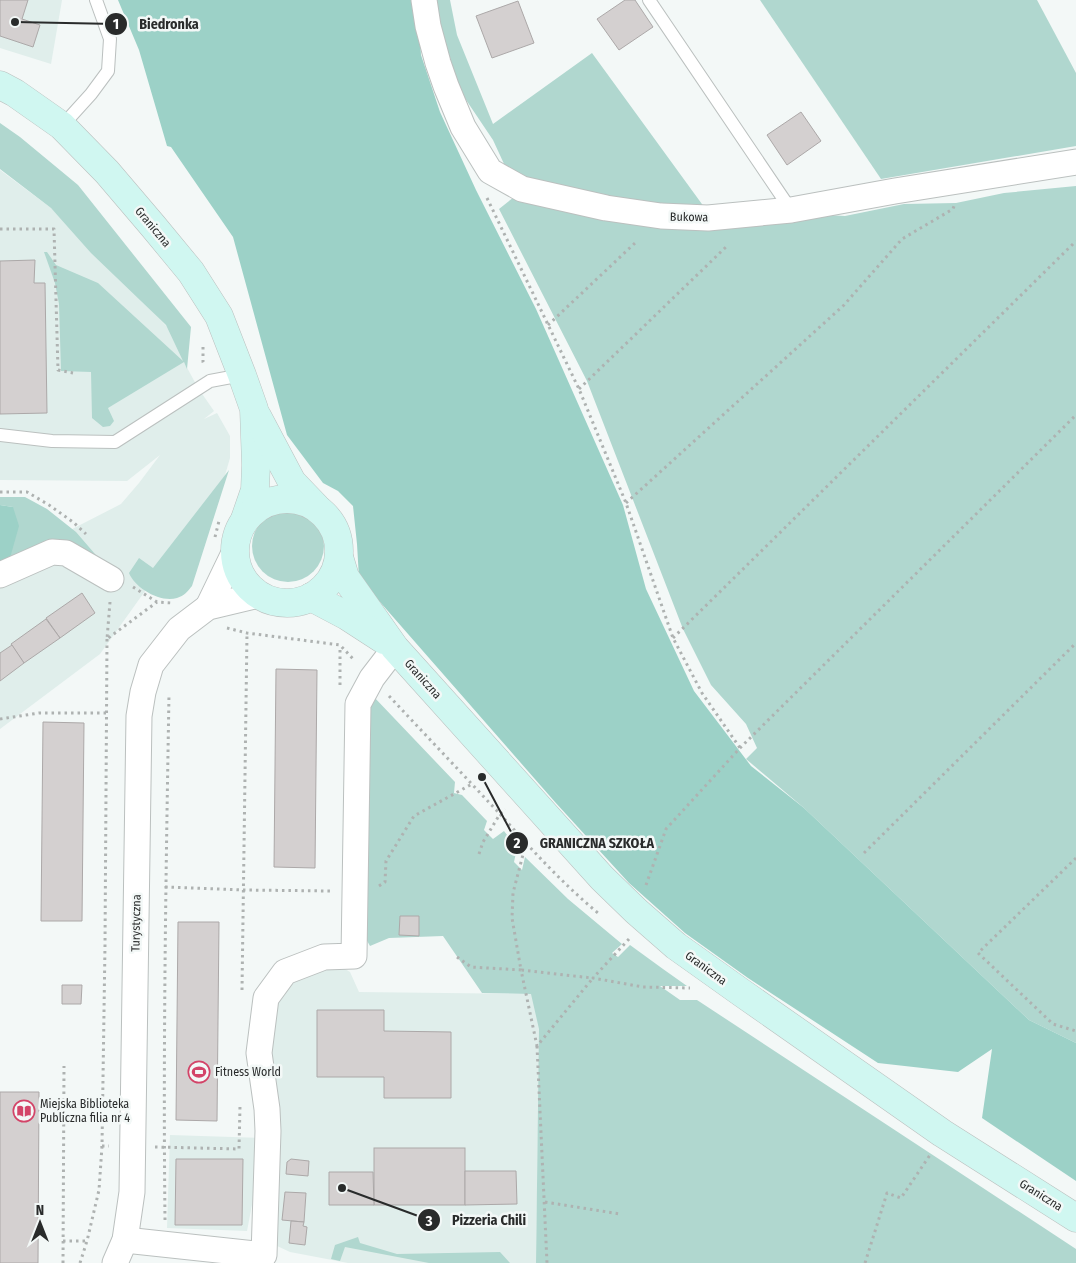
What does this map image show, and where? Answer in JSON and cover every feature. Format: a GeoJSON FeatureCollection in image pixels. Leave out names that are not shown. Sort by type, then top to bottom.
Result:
{"type":"FeatureCollection","features":[{"type":"Feature","properties":{"kind":"street","name":"Bukowa"},"geometry":{"type":"LineString","coordinates":[[424,0],[428,26],[438,63],[463,127],[490,171],[522,189],[606,208],[661,216],[708,218],[791,210],[1076,162]]}},
{"type":"Feature","properties":{"kind":"street","name":"Graniczna"},"geometry":{"type":"LineString","coordinates":[[0,85],[15,93],[62,126],[107,172],[191,272],[219,316],[254,409],[292,482],[321,511]]}},
{"type":"Feature","properties":{"kind":"street","name":"Graniczna"},"geometry":{"type":"LineString","coordinates":[[246,519],[255,490],[254,409]]}},
{"type":"Feature","properties":{"kind":"street"},"geometry":{"type":"LineString","coordinates":[[290,499],[307,503],[321,511],[332,524],[338,540],[339,556],[334,573],[325,586],[311,597],[294,602],[276,602],[259,595],[246,583],[238,568],[235,552],[237,534],[246,519],[258,508],[266,504],[273,501],[290,499]]}},
{"type":"Feature","properties":{"kind":"street"},"geometry":{"type":"LineString","coordinates":[[0,575],[52,552],[66,553],[111,579]]}},
{"type":"Feature","properties":{"kind":"street","name":"Turystyczna"},"geometry":{"type":"LineString","coordinates":[[208,607],[235,552]]}},
{"type":"Feature","properties":{"kind":"street","name":"Graniczna"},"geometry":{"type":"LineString","coordinates":[[339,556],[345,577],[395,648],[602,878],[629,922],[676,946],[942,1133],[1076,1218]]}},
{"type":"Feature","properties":{"kind":"street","name":"Turystyczna"},"geometry":{"type":"LineString","coordinates":[[115,1263],[124,1240],[132,1192],[138,716],[142,692],[151,665],[179,629],[208,607],[259,595]]}},
{"type":"Feature","properties":{"kind":"street","name":"Graniczna"},"geometry":{"type":"LineString","coordinates":[[311,597],[347,616],[395,648]]}},
{"type":"Feature","properties":{"kind":"street"},"geometry":{"type":"LineString","coordinates":[[124,1240],[264,1255],[268,1131],[259,1053],[266,998],[285,972],[324,957],[354,956],[358,704],[372,678],[395,648]]}},
{"type":"Feature","properties":{"kind":"lane"},"geometry":{"type":"LineString","coordinates":[[62,126],[91,94],[108,70],[110,40],[96,0]]}},
{"type":"Feature","properties":{"kind":"lane"},"geometry":{"type":"LineString","coordinates":[[649,0],[791,210]]}},
{"type":"Feature","properties":{"kind":"lane"},"geometry":{"type":"LineString","coordinates":[[0,436],[52,441],[115,442],[210,380],[242,375]]}},
{"type":"Feature","properties":{"kind":"path"},"geometry":{"type":"LineString","coordinates":[[626,503],[844,306],[902,239],[953,209],[956,202],[957,181]]}},
{"type":"Feature","properties":{"kind":"path"},"geometry":{"type":"LineString","coordinates":[[485,194],[579,389],[626,503],[673,638],[702,693],[740,748]]}},
{"type":"Feature","properties":{"kind":"path"},"geometry":{"type":"LineString","coordinates":[[0,229],[54,229],[58,370],[73,374]]}},
{"type":"Feature","properties":{"kind":"path"},"geometry":{"type":"LineString","coordinates":[[673,638],[1076,242]]}},
{"type":"Feature","properties":{"kind":"path"},"geometry":{"type":"LineString","coordinates":[[548,325],[635,243]]}},
{"type":"Feature","properties":{"kind":"path"},"geometry":{"type":"LineString","coordinates":[[579,389],[727,246]]}},
{"type":"Feature","properties":{"kind":"path"},"geometry":{"type":"LineString","coordinates":[[537,1046],[593,978],[629,939],[629,922],[666,829],[740,748],[1076,415]]}},
{"type":"Feature","properties":{"kind":"path"},"geometry":{"type":"LineString","coordinates":[[80,1263],[99,1190],[102,1146],[107,640],[111,579]]}},
{"type":"Feature","properties":{"kind":"path"},"geometry":{"type":"LineString","coordinates":[[107,640],[156,602]]}},
{"type":"Feature","properties":{"kind":"path"},"geometry":{"type":"LineString","coordinates":[[242,1000],[247,633]]}},
{"type":"Feature","properties":{"kind":"path"},"geometry":{"type":"LineString","coordinates":[[864,853],[1076,643]]}},
{"type":"Feature","properties":{"kind":"path"},"geometry":{"type":"LineString","coordinates":[[156,1243],[165,1224],[165,880],[169,694]]}},
{"type":"Feature","properties":{"kind":"path"},"geometry":{"type":"LineString","coordinates":[[0,719],[39,712],[106,713]]}},
{"type":"Feature","properties":{"kind":"path"},"geometry":{"type":"LineString","coordinates":[[479,854],[483,842],[500,814],[574,892],[602,916]]}},
{"type":"Feature","properties":{"kind":"path"},"geometry":{"type":"LineString","coordinates":[[526,843],[513,893],[512,918],[537,1046],[547,1263]]}},
{"type":"Feature","properties":{"kind":"path"},"geometry":{"type":"LineString","coordinates":[[1076,858],[978,953],[1054,1024],[1076,1031]]}},
{"type":"Feature","properties":{"kind":"path"},"geometry":{"type":"LineString","coordinates":[[629,939],[637,944]]}},
{"type":"Feature","properties":{"kind":"path"},"geometry":{"type":"LineString","coordinates":[[457,956],[471,967],[521,970],[593,978],[643,987],[697,988],[689,982]]}},
{"type":"Feature","properties":{"kind":"path"},"geometry":{"type":"LineString","coordinates":[[63,1263],[64,1066]]}},
{"type":"Feature","properties":{"kind":"path"},"geometry":{"type":"LineString","coordinates":[[102,1146],[239,1149],[240,1099]]}},
{"type":"Feature","properties":{"kind":"path"},"geometry":{"type":"LineString","coordinates":[[865,1263],[887,1194],[901,1198],[931,1152]]}},
{"type":"Feature","properties":{"kind":"path"},"geometry":{"type":"LineString","coordinates":[[545,1202],[620,1214]]}},
{"type":"Feature","properties":{"kind":"path"},"geometry":{"type":"LineString","coordinates":[[63,1241],[87,1241]]}},
{"type":"Feature","properties":{"kind":"shaded area"},"geometry":{"type":"Polygon","coordinates":[[[0,0],[62,0],[51,64],[0,48],[0,0]]]}},
{"type":"Feature","properties":{"kind":"shaded area"},"geometry":{"type":"Polygon","coordinates":[[[0,170],[51,208],[177,337],[184,362],[198,388],[214,411],[204,419],[217,413],[230,436],[230,458],[223,482],[100,654],[0,729],[0,566],[121,504],[160,455],[127,481],[0,480],[0,170]]]}},
{"type":"Feature","properties":{"kind":"shaded area"},"geometry":{"type":"Polygon","coordinates":[[[337,964],[350,972],[359,992],[540,994],[536,1263],[348,1263],[290,1252],[275,1245],[281,1144],[266,1061],[270,1012],[285,981],[337,964]]]}},
{"type":"Feature","properties":{"kind":"shaded area"},"geometry":{"type":"Polygon","coordinates":[[[170,1135],[262,1138],[263,1147],[247,1231],[167,1228],[170,1135]]]}},
{"type":"Feature","properties":{"kind":"green space"},"geometry":{"type":"Polygon","coordinates":[[[118,0],[417,0],[421,55],[440,112],[476,190],[536,309],[623,505],[646,589],[694,691],[751,766],[804,808],[1029,1020],[1076,1043],[1076,1181],[982,1118],[992,1049],[958,1072],[878,1063],[748,978],[685,933],[629,883],[555,802],[359,578],[353,506],[338,491],[323,483],[287,435],[233,237],[171,147],[167,146],[139,50],[118,0]]]}},
{"type":"Feature","properties":{"kind":"green space"},"geometry":{"type":"Polygon","coordinates":[[[432,0],[450,0],[457,35],[493,124],[592,53],[707,211],[679,210],[536,182],[505,166],[493,140],[454,82],[432,0]]]}},
{"type":"Feature","properties":{"kind":"green space"},"geometry":{"type":"Polygon","coordinates":[[[760,0],[1037,0],[1076,73],[1076,146],[881,179],[760,0]]]}},
{"type":"Feature","properties":{"kind":"green space"},"geometry":{"type":"Polygon","coordinates":[[[0,123],[78,185],[191,327],[187,369],[184,362],[108,408],[114,421],[110,426],[103,427],[92,418],[91,372],[61,371],[59,304],[55,283],[44,252],[47,252],[56,265],[98,283],[183,361],[166,325],[91,253],[51,208],[0,169],[0,123]]]}},
{"type":"Feature","properties":{"kind":"green space"},"geometry":{"type":"Polygon","coordinates":[[[1076,186],[1076,1043],[1029,1020],[804,808],[746,759],[757,748],[746,724],[711,685],[683,629],[587,381],[499,209],[514,197],[845,216],[904,204],[956,203],[1004,193],[1076,186]]]}},
{"type":"Feature","properties":{"kind":"green space"},"geometry":{"type":"Polygon","coordinates":[[[229,470],[192,586],[182,596],[170,599],[156,596],[142,589],[129,573],[139,558],[153,568],[229,470]]]}},
{"type":"Feature","properties":{"kind":"green space"},"geometry":{"type":"Polygon","coordinates":[[[0,497],[25,497],[47,509],[76,532],[101,561],[10,558],[13,507],[0,505],[0,497]]]}},
{"type":"Feature","properties":{"kind":"green space"},"geometry":{"type":"Polygon","coordinates":[[[0,505],[13,507],[19,526],[10,558],[0,562],[0,505]]]}},
{"type":"Feature","properties":{"kind":"green space"},"geometry":{"type":"Polygon","coordinates":[[[295,510],[314,520],[322,532],[324,546],[322,560],[314,572],[302,580],[281,582],[262,572],[254,560],[252,539],[262,520],[274,512],[295,510]]]}},
{"type":"Feature","properties":{"kind":"green space"},"geometry":{"type":"Polygon","coordinates":[[[373,696],[455,782],[454,793],[462,795],[487,821],[484,830],[493,839],[504,831],[517,848],[514,862],[522,870],[525,857],[568,899],[622,944],[612,953],[618,957],[630,945],[687,986],[660,986],[680,1000],[697,1000],[1076,1249],[1076,1263],[536,1263],[539,1029],[531,994],[482,993],[443,936],[389,938],[370,946],[361,930],[364,720],[373,696]]]}},
{"type":"Feature","properties":{"kind":"green space"},"geometry":{"type":"Polygon","coordinates":[[[358,1237],[360,1243],[397,1254],[500,1252],[510,1263],[429,1263],[345,1247],[340,1261],[331,1259],[335,1245],[358,1237]]]}},
{"type":"Feature","properties":{"kind":"building"},"geometry":{"type":"Polygon","coordinates":[[[0,0],[28,0],[22,19],[40,25],[33,47],[0,36],[0,0]]]}},
{"type":"Feature","properties":{"kind":"building"},"geometry":{"type":"Polygon","coordinates":[[[625,0],[635,0],[653,27],[619,50],[597,19],[625,0]]]}},
{"type":"Feature","properties":{"kind":"building"},"geometry":{"type":"Polygon","coordinates":[[[518,1],[534,43],[492,58],[476,16],[518,1]]]}},
{"type":"Feature","properties":{"kind":"building"},"geometry":{"type":"Polygon","coordinates":[[[801,112],[821,141],[787,165],[767,135],[801,112]]]}},
{"type":"Feature","properties":{"kind":"building"},"geometry":{"type":"Polygon","coordinates":[[[35,260],[34,283],[45,283],[47,413],[0,414],[0,261],[35,260]]]}},
{"type":"Feature","properties":{"kind":"building"},"geometry":{"type":"Polygon","coordinates":[[[82,593],[95,613],[60,638],[46,618],[82,593]]]}},
{"type":"Feature","properties":{"kind":"building"},"geometry":{"type":"Polygon","coordinates":[[[46,619],[60,638],[24,663],[11,644],[46,619]]]}},
{"type":"Feature","properties":{"kind":"building"},"geometry":{"type":"Polygon","coordinates":[[[12,645],[24,663],[0,681],[0,653],[12,645]]]}},
{"type":"Feature","properties":{"kind":"building"},"geometry":{"type":"Polygon","coordinates":[[[276,669],[317,670],[315,868],[274,867],[276,669]]]}},
{"type":"Feature","properties":{"kind":"building"},"geometry":{"type":"Polygon","coordinates":[[[43,722],[84,723],[82,921],[41,921],[43,722]]]}},
{"type":"Feature","properties":{"kind":"building"},"geometry":{"type":"Polygon","coordinates":[[[400,916],[419,916],[419,936],[399,935],[400,916]]]}},
{"type":"Feature","properties":{"kind":"building"},"geometry":{"type":"Polygon","coordinates":[[[178,922],[219,922],[217,1121],[176,1120],[178,922]]]}},
{"type":"Feature","properties":{"kind":"building"},"geometry":{"type":"Polygon","coordinates":[[[62,985],[82,985],[81,1004],[62,1004],[62,985]]]}},
{"type":"Feature","properties":{"kind":"building"},"geometry":{"type":"Polygon","coordinates":[[[317,1010],[384,1010],[384,1031],[451,1032],[451,1098],[384,1098],[384,1077],[317,1077],[317,1010]]]}},
{"type":"Feature","properties":{"kind":"building"},"geometry":{"type":"Polygon","coordinates":[[[0,1092],[39,1092],[38,1263],[0,1263],[0,1092]]]}},
{"type":"Feature","properties":{"kind":"building"},"geometry":{"type":"Polygon","coordinates":[[[374,1148],[465,1148],[465,1205],[374,1205],[374,1148]]]}},
{"type":"Feature","properties":{"kind":"building"},"geometry":{"type":"Polygon","coordinates":[[[176,1159],[243,1159],[242,1225],[175,1225],[176,1159]]]}},
{"type":"Feature","properties":{"kind":"building"},"geometry":{"type":"Polygon","coordinates":[[[291,1159],[309,1161],[308,1176],[286,1174],[287,1162],[291,1159]]]}},
{"type":"Feature","properties":{"kind":"building"},"geometry":{"type":"Polygon","coordinates":[[[465,1171],[516,1171],[517,1204],[465,1205],[465,1171]]]}},
{"type":"Feature","properties":{"kind":"building"},"geometry":{"type":"Polygon","coordinates":[[[329,1172],[373,1172],[374,1205],[329,1205],[329,1172]]]}},
{"type":"Feature","properties":{"kind":"building"},"geometry":{"type":"Polygon","coordinates":[[[285,1192],[306,1193],[304,1222],[282,1220],[285,1192]]]}},
{"type":"Feature","properties":{"kind":"building"},"geometry":{"type":"Polygon","coordinates":[[[291,1221],[304,1222],[303,1226],[307,1227],[305,1245],[289,1243],[291,1221]]]}},
{"type":"Feature","properties":{"kind":"place","name":"Biedronka"},"geometry":{"type":"Point","coordinates":[15,22]}},
{"type":"Feature","properties":{"kind":"place","name":"GRANICZNA SZKOŁA"},"geometry":{"type":"Point","coordinates":[482,777]}},
{"type":"Feature","properties":{"kind":"place","name":"Fitness World"},"geometry":{"type":"Point","coordinates":[199,1072]}},
{"type":"Feature","properties":{"kind":"place","name":"Miejska Biblioteka Publiczna filia nr 4"},"geometry":{"type":"Point","coordinates":[24,1111]}},
{"type":"Feature","properties":{"kind":"place","name":"Pizzeria Chili"},"geometry":{"type":"Point","coordinates":[342,1188]}}]}
